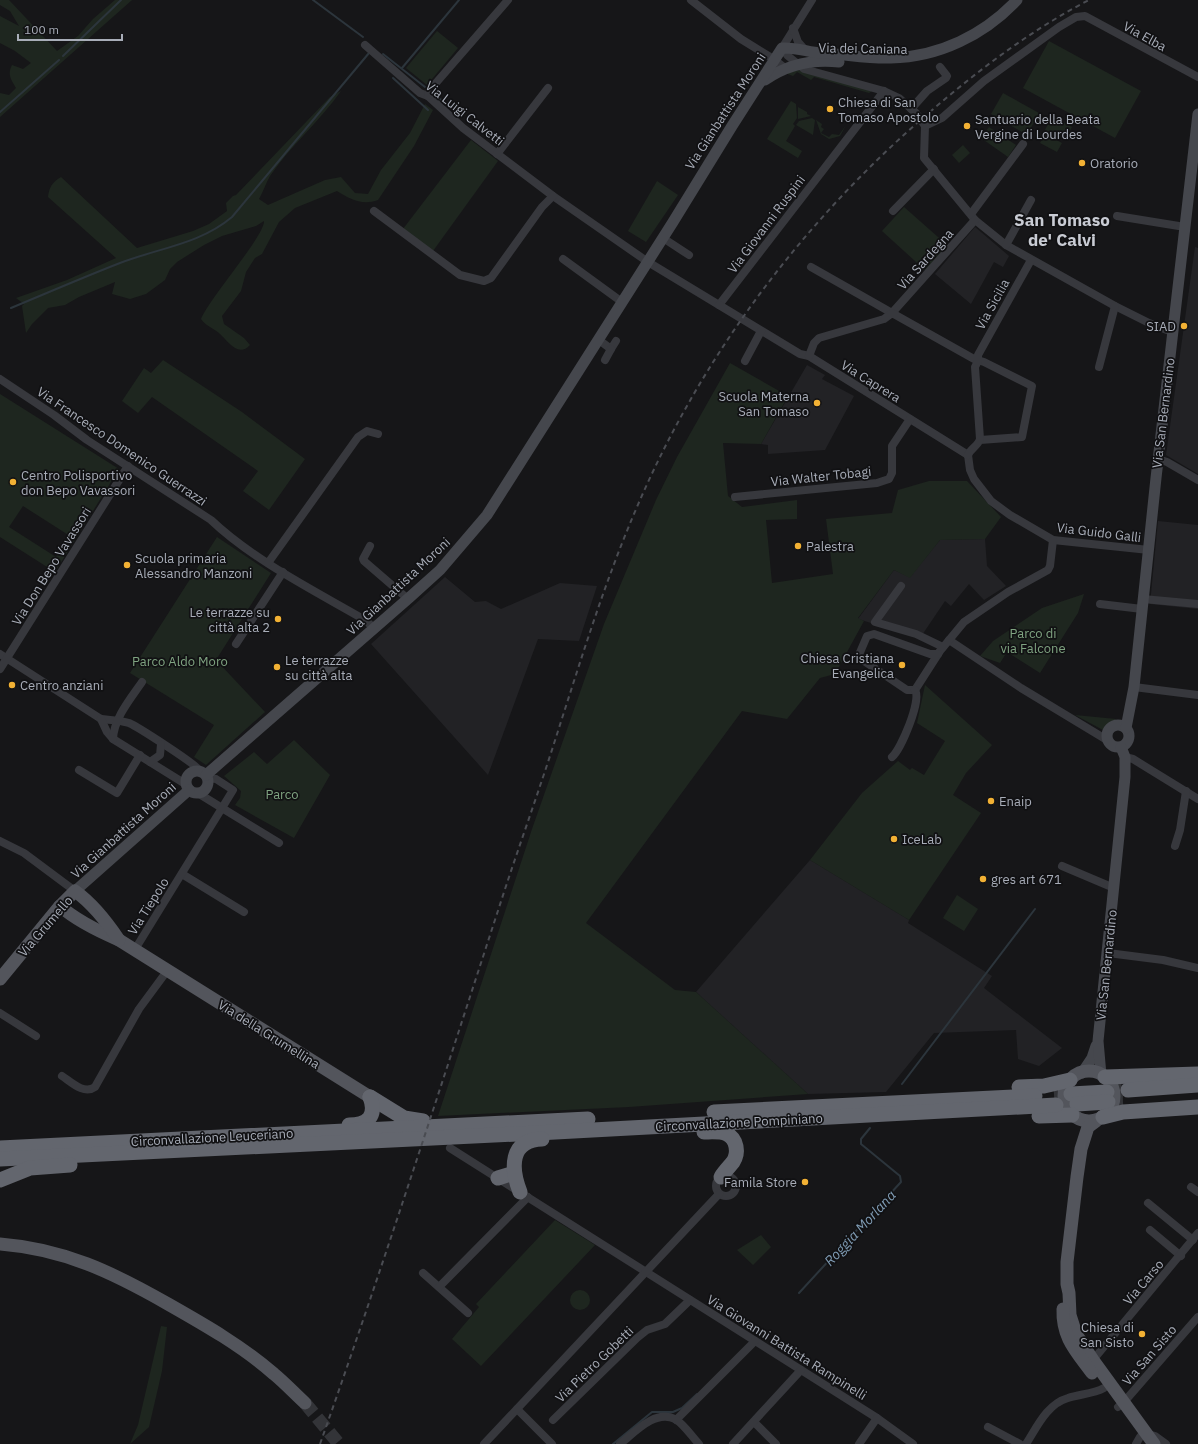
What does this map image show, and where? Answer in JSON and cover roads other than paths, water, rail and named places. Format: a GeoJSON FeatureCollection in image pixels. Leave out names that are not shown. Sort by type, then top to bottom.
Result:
{"type":"FeatureCollection","features":[{"type":"Feature","properties":{"kind":"highway"},"geometry":{"type":"LineString","coordinates":[[1198,1072],[1167,1075],[1105,1096],[1123,1112],[1198,1107]]}},
{"type":"Feature","properties":{"kind":"highway"},"geometry":{"type":"LineString","coordinates":[[1198,1085],[1128,1096],[1198,1098]]}},
{"type":"Feature","properties":{"kind":"highway"},"geometry":{"type":"LineString","coordinates":[[783,1108],[836,1098],[1044,1086],[1069,1098]]}},
{"type":"Feature","properties":{"kind":"highway","name":"Circonvallazione Pompiniano"},"geometry":{"type":"LineString","coordinates":[[423,1133],[530,1122],[783,1108],[1088,1098],[1105,1096]]}},
{"type":"Feature","properties":{"kind":"highway"},"geometry":{"type":"LineString","coordinates":[[370,1097],[404,1118],[417,1121],[508,1117],[530,1122]]}},
{"type":"Feature","properties":{"kind":"highway"},"geometry":{"type":"LineString","coordinates":[[313,1132],[324,1126],[352,1125],[365,1122],[374,1110],[370,1097]]}},
{"type":"Feature","properties":{"kind":"highway","name":"Circonvallazione Pompiniano"},"geometry":{"type":"LineString","coordinates":[[423,1133],[639,1127],[756,1121],[1069,1098]]}},
{"type":"Feature","properties":{"kind":"highway"},"geometry":{"type":"LineString","coordinates":[[524,1195],[514,1172],[516,1154],[528,1140],[598,1136],[639,1127],[688,1132],[726,1133],[731,1136],[736,1145],[736,1155],[721,1177]]}},
{"type":"Feature","properties":{"kind":"highway","name":"Circonvallazione Leuceriano"},"geometry":{"type":"LineString","coordinates":[[0,1148],[313,1132],[423,1133]]}},
{"type":"Feature","properties":{"kind":"highway","name":"Circonvallazione Leuceriano"},"geometry":{"type":"LineString","coordinates":[[0,1159],[423,1133]]}},
{"type":"Feature","properties":{"kind":"highway"},"geometry":{"type":"LineString","coordinates":[[0,1180],[30,1168],[122,1160],[145,1151]]}},
{"type":"Feature","properties":{"kind":"highway"},"geometry":{"type":"LineString","coordinates":[[498,1178],[514,1172]]}},
{"type":"Feature","properties":{"kind":"main road","name":"Via dei Caniana"},"geometry":{"type":"LineString","coordinates":[[782,48],[796,48],[877,58],[919,55],[945,48],[970,37],[996,20],[1017,0]]}},
{"type":"Feature","properties":{"kind":"main road","name":"Via dei Caniana"},"geometry":{"type":"LineString","coordinates":[[760,84],[785,68],[797,64],[818,61],[894,65],[941,56],[956,51],[988,34],[1007,19],[1025,0]]}},
{"type":"Feature","properties":{"kind":"main road","name":"Via Gianbattista Moroni"},"geometry":{"type":"LineString","coordinates":[[205,775],[375,628],[405,597],[440,570],[487,515],[599,340],[782,48]]}},
{"type":"Feature","properties":{"kind":"main road","name":"Via San Bernardino"},"geometry":{"type":"LineString","coordinates":[[1105,1096],[1098,1042],[1125,778],[1123,752],[1128,739],[1126,728],[1134,687],[1172,332],[1186,227],[1198,118]]}},
{"type":"Feature","properties":{"kind":"main road"},"geometry":{"type":"LineString","coordinates":[[1123,752],[1112,746],[1107,740],[1107,732],[1112,726],[1119,725],[1126,728]]}},
{"type":"Feature","properties":{"kind":"main road","name":"Via Gianbattista Moroni"},"geometry":{"type":"LineString","coordinates":[[196,771],[205,775],[209,784],[206,789],[201,793],[190,790],[188,776],[196,771]]}},
{"type":"Feature","properties":{"kind":"main road","name":"Via Gianbattista Moroni"},"geometry":{"type":"LineString","coordinates":[[75,891],[190,790]]}},
{"type":"Feature","properties":{"kind":"main road","name":"Via Grumello"},"geometry":{"type":"LineString","coordinates":[[0,979],[60,906],[75,891]]}},
{"type":"Feature","properties":{"kind":"main road","name":"Via della Grumellina"},"geometry":{"type":"LineString","coordinates":[[75,891],[87,900],[108,924],[119,940]]}},
{"type":"Feature","properties":{"kind":"main road","name":"Via della Grumellina"},"geometry":{"type":"LineString","coordinates":[[60,906],[67,913],[99,932],[119,940],[134,951],[370,1097]]}},
{"type":"Feature","properties":{"kind":"main road","name":"Via San Bernardino"},"geometry":{"type":"LineString","coordinates":[[1069,1098],[1092,1058],[1098,1042]]}},
{"type":"Feature","properties":{"kind":"main road"},"geometry":{"type":"LineString","coordinates":[[1069,1098],[1090,1072],[1105,1096]]}},
{"type":"Feature","properties":{"kind":"main road"},"geometry":{"type":"LineString","coordinates":[[1069,1098],[1088,1122],[1105,1096]]}},
{"type":"Feature","properties":{"kind":"main road"},"geometry":{"type":"LineString","coordinates":[[1081,1149],[1088,1127],[1105,1096]]}},
{"type":"Feature","properties":{"kind":"main road"},"geometry":{"type":"LineString","coordinates":[[1069,1098],[1081,1132],[1081,1149],[1067,1262],[1067,1284],[1072,1324],[1093,1360],[1145,1441]]}},
{"type":"Feature","properties":{"kind":"main road"},"geometry":{"type":"LineString","coordinates":[[0,1244],[28,1247],[61,1255],[120,1277],[217,1332],[241,1348],[274,1374],[305,1404]]}},
{"type":"Feature","properties":{"kind":"main road"},"geometry":{"type":"LineString","coordinates":[[1067,1284],[1064,1292],[1064,1330],[1072,1346],[1104,1388],[1121,1404]]}},
{"type":"Feature","properties":{"kind":"street"},"geometry":{"type":"LineString","coordinates":[[428,96],[429,91],[508,0]]}},
{"type":"Feature","properties":{"kind":"street"},"geometry":{"type":"LineString","coordinates":[[691,0],[741,39],[785,68]]}},
{"type":"Feature","properties":{"kind":"street","name":"Via Gianbattista Moroni"},"geometry":{"type":"LineString","coordinates":[[782,48],[793,28],[812,0]]}},
{"type":"Feature","properties":{"kind":"street","name":"Via Elba"},"geometry":{"type":"LineString","coordinates":[[925,126],[942,118],[984,81],[1059,27],[1081,15],[1198,77]]}},
{"type":"Feature","properties":{"kind":"street","name":"Via dei Caniana"},"geometry":{"type":"LineString","coordinates":[[793,28],[798,42],[805,50]]}},
{"type":"Feature","properties":{"kind":"street","name":"Via Luigi Calvetti"},"geometry":{"type":"LineString","coordinates":[[365,45],[420,93],[428,96],[463,128],[553,196],[648,262]]}},
{"type":"Feature","properties":{"kind":"street"},"geometry":{"type":"LineString","coordinates":[[782,48],[797,64],[810,71],[884,91],[899,98],[911,109],[925,126],[924,158],[973,217],[1006,245],[1031,260],[1115,306],[1149,323],[1172,332]]}},
{"type":"Feature","properties":{"kind":"street"},"geometry":{"type":"LineString","coordinates":[[805,50],[818,61],[824,74]]}},
{"type":"Feature","properties":{"kind":"street"},"geometry":{"type":"LineString","coordinates":[[911,109],[927,92],[946,78],[947,76],[940,67]]}},
{"type":"Feature","properties":{"kind":"street"},"geometry":{"type":"LineString","coordinates":[[497,154],[548,88]]}},
{"type":"Feature","properties":{"kind":"street","name":"Via Giovanni Ruspini"},"geometry":{"type":"LineString","coordinates":[[720,305],[884,91]]}},
{"type":"Feature","properties":{"kind":"street","name":"Via Sardegna"},"geometry":{"type":"LineString","coordinates":[[809,356],[814,343],[819,338],[884,319],[892,313],[973,217],[1023,144]]}},
{"type":"Feature","properties":{"kind":"street"},"geometry":{"type":"LineString","coordinates":[[893,211],[934,169]]}},
{"type":"Feature","properties":{"kind":"street"},"geometry":{"type":"LineString","coordinates":[[374,212],[460,275],[484,281],[491,278],[542,207],[553,196]]}},
{"type":"Feature","properties":{"kind":"street"},"geometry":{"type":"LineString","coordinates":[[1006,245],[1031,200]]}},
{"type":"Feature","properties":{"kind":"street"},"geometry":{"type":"LineString","coordinates":[[1117,216],[1186,227]]}},
{"type":"Feature","properties":{"kind":"street"},"geometry":{"type":"LineString","coordinates":[[663,238],[689,254]]}},
{"type":"Feature","properties":{"kind":"street"},"geometry":{"type":"LineString","coordinates":[[563,259],[622,302]]}},
{"type":"Feature","properties":{"kind":"street","name":"Via Sicilia"},"geometry":{"type":"LineString","coordinates":[[980,440],[975,367],[978,361],[978,355],[1031,260]]}},
{"type":"Feature","properties":{"kind":"street"},"geometry":{"type":"LineString","coordinates":[[648,262],[720,305]]}},
{"type":"Feature","properties":{"kind":"street"},"geometry":{"type":"LineString","coordinates":[[811,267],[978,361],[1032,386],[1022,438],[980,440],[968,455]]}},
{"type":"Feature","properties":{"kind":"street","name":"Via Caprera"},"geometry":{"type":"LineString","coordinates":[[720,305],[800,354],[809,356],[968,455]]}},
{"type":"Feature","properties":{"kind":"street"},"geometry":{"type":"LineString","coordinates":[[1099,367],[1115,306]]}},
{"type":"Feature","properties":{"kind":"street"},"geometry":{"type":"LineString","coordinates":[[745,360],[761,331]]}},
{"type":"Feature","properties":{"kind":"street"},"geometry":{"type":"LineString","coordinates":[[599,340],[611,349]]}},
{"type":"Feature","properties":{"kind":"street"},"geometry":{"type":"LineString","coordinates":[[605,360],[616,341]]}},
{"type":"Feature","properties":{"kind":"street","name":"Via Francesco Domenico Guerrazzi"},"geometry":{"type":"LineString","coordinates":[[0,380],[211,520],[223,531],[283,572],[365,620],[375,628]]}},
{"type":"Feature","properties":{"kind":"street","name":"Via Walter Tobagi"},"geometry":{"type":"LineString","coordinates":[[736,497],[877,483],[889,479],[892,473],[892,446],[910,419]]}},
{"type":"Feature","properties":{"kind":"street"},"geometry":{"type":"LineString","coordinates":[[268,562],[358,437],[367,431],[378,434]]}},
{"type":"Feature","properties":{"kind":"street","name":"Via Guido Galli"},"geometry":{"type":"LineString","coordinates":[[968,455],[970,470],[974,479],[991,501],[1010,515],[1053,540],[1149,550]]}},
{"type":"Feature","properties":{"kind":"street"},"geometry":{"type":"LineString","coordinates":[[1158,459],[1167,462],[1198,480]]}},
{"type":"Feature","properties":{"kind":"street","name":"Via Don Bepo Vavassori"},"geometry":{"type":"LineString","coordinates":[[0,669],[3,656],[25,630],[128,466]]}},
{"type":"Feature","properties":{"kind":"street"},"geometry":{"type":"LineString","coordinates":[[892,757],[903,743],[917,698],[915,690],[943,647],[964,622],[977,612],[1048,570],[1050,566],[1053,540]]}},
{"type":"Feature","properties":{"kind":"street","name":"Via Gianbattista Moroni"},"geometry":{"type":"LineString","coordinates":[[370,546],[363,559],[364,561],[405,597]]}},
{"type":"Feature","properties":{"kind":"street"},"geometry":{"type":"LineString","coordinates":[[236,644],[283,572]]}},
{"type":"Feature","properties":{"kind":"street"},"geometry":{"type":"LineString","coordinates":[[902,586],[875,622],[916,634],[943,647]]}},
{"type":"Feature","properties":{"kind":"street"},"geometry":{"type":"LineString","coordinates":[[1100,604],[1198,604]]}},
{"type":"Feature","properties":{"kind":"street"},"geometry":{"type":"LineString","coordinates":[[915,690],[907,690],[859,658],[858,654],[868,636],[873,634],[930,654],[938,654]]}},
{"type":"Feature","properties":{"kind":"street"},"geometry":{"type":"LineString","coordinates":[[949,640],[1021,688],[1107,740]]}},
{"type":"Feature","properties":{"kind":"street"},"geometry":{"type":"LineString","coordinates":[[3,656],[101,719],[119,720],[130,724],[186,759],[205,775]]}},
{"type":"Feature","properties":{"kind":"street"},"geometry":{"type":"LineString","coordinates":[[113,738],[114,729],[142,682]]}},
{"type":"Feature","properties":{"kind":"street"},"geometry":{"type":"LineString","coordinates":[[1134,687],[1198,695]]}},
{"type":"Feature","properties":{"kind":"street"},"geometry":{"type":"LineString","coordinates":[[101,719],[106,732],[113,738],[190,790],[201,795],[279,843]]}},
{"type":"Feature","properties":{"kind":"street"},"geometry":{"type":"LineString","coordinates":[[150,762],[160,754],[161,744]]}},
{"type":"Feature","properties":{"kind":"street"},"geometry":{"type":"LineString","coordinates":[[1123,752],[1198,799]]}},
{"type":"Feature","properties":{"kind":"street"},"geometry":{"type":"LineString","coordinates":[[79,770],[117,793],[140,755]]}},
{"type":"Feature","properties":{"kind":"street","name":"Via Tiepolo"},"geometry":{"type":"LineString","coordinates":[[134,951],[233,790],[216,779],[205,775]]}},
{"type":"Feature","properties":{"kind":"street"},"geometry":{"type":"LineString","coordinates":[[1175,846],[1180,830],[1186,791]]}},
{"type":"Feature","properties":{"kind":"street"},"geometry":{"type":"LineString","coordinates":[[0,841],[24,853],[75,891]]}},
{"type":"Feature","properties":{"kind":"street"},"geometry":{"type":"LineString","coordinates":[[1062,866],[1114,888]]}},
{"type":"Feature","properties":{"kind":"street","name":"Via Tiepolo"},"geometry":{"type":"LineString","coordinates":[[182,874],[244,912]]}},
{"type":"Feature","properties":{"kind":"street"},"geometry":{"type":"LineString","coordinates":[[1108,953],[1198,968]]}},
{"type":"Feature","properties":{"kind":"street"},"geometry":{"type":"LineString","coordinates":[[62,1076],[83,1090],[91,1090],[95,1087],[139,1009],[167,971]]}},
{"type":"Feature","properties":{"kind":"street"},"geometry":{"type":"LineString","coordinates":[[0,1013],[36,1036]]}},
{"type":"Feature","properties":{"kind":"street","name":"Via Giovanni Battista Rampinelli"},"geometry":{"type":"LineString","coordinates":[[450,1148],[877,1418],[914,1444]]}},
{"type":"Feature","properties":{"kind":"street"},"geometry":{"type":"LineString","coordinates":[[721,1177],[731,1177],[735,1181],[737,1187],[734,1193],[729,1196],[719,1194],[716,1184],[721,1177]]}},
{"type":"Feature","properties":{"kind":"street"},"geometry":{"type":"LineString","coordinates":[[484,1444],[719,1194]]}},
{"type":"Feature","properties":{"kind":"street"},"geometry":{"type":"LineString","coordinates":[[439,1287],[524,1195]]}},
{"type":"Feature","properties":{"kind":"street"},"geometry":{"type":"LineString","coordinates":[[1148,1203],[1196,1237]]}},
{"type":"Feature","properties":{"kind":"street","name":"Via Carso"},"geometry":{"type":"LineString","coordinates":[[1150,1230],[1181,1256]]}},
{"type":"Feature","properties":{"kind":"street","name":"Via Carso"},"geometry":{"type":"LineString","coordinates":[[1093,1360],[1196,1237]]}},
{"type":"Feature","properties":{"kind":"street"},"geometry":{"type":"LineString","coordinates":[[424,1273],[468,1313]]}},
{"type":"Feature","properties":{"kind":"street","name":"Via Pietro Gobetti"},"geometry":{"type":"LineString","coordinates":[[553,1420],[637,1338],[647,1330],[665,1324],[690,1300]]}},
{"type":"Feature","properties":{"kind":"street","name":"Via San Sisto"},"geometry":{"type":"LineString","coordinates":[[1121,1404],[1198,1317]]}},
{"type":"Feature","properties":{"kind":"street"},"geometry":{"type":"LineString","coordinates":[[676,1420],[756,1341]]}},
{"type":"Feature","properties":{"kind":"street"},"geometry":{"type":"LineString","coordinates":[[733,1444],[801,1370]]}},
{"type":"Feature","properties":{"kind":"street"},"geometry":{"type":"LineString","coordinates":[[1026,1444],[1045,1414],[1055,1405],[1066,1398],[1104,1388]]}},
{"type":"Feature","properties":{"kind":"street"},"geometry":{"type":"LineString","coordinates":[[517,1409],[552,1444]]}},
{"type":"Feature","properties":{"kind":"street"},"geometry":{"type":"LineString","coordinates":[[620,1444],[657,1417],[669,1417],[676,1420],[699,1444]]}},
{"type":"Feature","properties":{"kind":"street"},"geometry":{"type":"LineString","coordinates":[[859,1444],[877,1418]]}},
{"type":"Feature","properties":{"kind":"street"},"geometry":{"type":"LineString","coordinates":[[754,1422],[776,1444]]}},
{"type":"Feature","properties":{"kind":"street"},"geometry":{"type":"LineString","coordinates":[[988,1427],[1020,1444]]}},
{"type":"Feature","properties":{"kind":"street"},"geometry":{"type":"LineString","coordinates":[[1145,1441],[1155,1436],[1166,1444]]}},
{"type":"Feature","properties":{"kind":"waterway"},"geometry":{"type":"LineString","coordinates":[[63,56],[121,0]]}},
{"type":"Feature","properties":{"kind":"waterway"},"geometry":{"type":"LineString","coordinates":[[313,0],[363,37]]}},
{"type":"Feature","properties":{"kind":"waterway"},"geometry":{"type":"LineString","coordinates":[[402,68],[459,0]]}},
{"type":"Feature","properties":{"kind":"waterway"},"geometry":{"type":"LineString","coordinates":[[11,308],[120,263],[193,239],[220,226],[232,217],[369,53]]}},
{"type":"Feature","properties":{"kind":"waterway"},"geometry":{"type":"LineString","coordinates":[[383,54],[425,87]]}},
{"type":"Feature","properties":{"kind":"waterway"},"geometry":{"type":"LineString","coordinates":[[0,112],[59,60]]}},
{"type":"Feature","properties":{"kind":"waterway"},"geometry":{"type":"LineString","coordinates":[[393,78],[428,110]]}},
{"type":"Feature","properties":{"kind":"waterway"},"geometry":{"type":"LineString","coordinates":[[438,97],[453,110]]}},
{"type":"Feature","properties":{"kind":"waterway","name":"Roggia Morlana"},"geometry":{"type":"LineString","coordinates":[[902,1084],[1035,909]]}},
{"type":"Feature","properties":{"kind":"waterway","name":"Roggia Morlana"},"geometry":{"type":"LineString","coordinates":[[799,1293],[901,1182],[900,1176],[861,1144],[861,1139],[870,1128]]}},
{"type":"Feature","properties":{"kind":"waterway","name":"Roggia Morlana"},"geometry":{"type":"LineString","coordinates":[[613,1444],[652,1412],[673,1412],[682,1408],[697,1394]]}},
{"type":"Feature","properties":{"kind":"tunnel"},"geometry":{"type":"LineString","coordinates":[[1107,1092],[1128,1090]]}},
{"type":"Feature","properties":{"kind":"tunnel"},"geometry":{"type":"LineString","coordinates":[[1054,1095],[1071,1094]]}},
{"type":"Feature","properties":{"kind":"tunnel"},"geometry":{"type":"LineString","coordinates":[[1108,1102],[1128,1101]]}},
{"type":"Feature","properties":{"kind":"tunnel"},"geometry":{"type":"LineString","coordinates":[[305,1403],[339,1444]]}},
{"type":"Feature","properties":{"kind":"railway"},"geometry":{"type":"LineString","coordinates":[[320,1444],[392,1234],[596,614],[628,528],[668,442],[699,385],[733,331],[771,279],[812,229],[855,182],[901,137],[983,69],[1034,32],[1089,0]]}},
{"type":"Feature","properties":{"kind":"place","name":"Chiesa di San Tomaso Apostolo"},"geometry":{"type":"Point","coordinates":[830,109]}},
{"type":"Feature","properties":{"kind":"place","name":"Santuario della Beata Vergine di Lourdes"},"geometry":{"type":"Point","coordinates":[967,126]}},
{"type":"Feature","properties":{"kind":"place","name":"Oratorio"},"geometry":{"type":"Point","coordinates":[1082,163]}},
{"type":"Feature","properties":{"kind":"place","name":"SIAD"},"geometry":{"type":"Point","coordinates":[1184,326]}},
{"type":"Feature","properties":{"kind":"place","name":"Scuola Materna San Tomaso"},"geometry":{"type":"Point","coordinates":[817,403]}},
{"type":"Feature","properties":{"kind":"place","name":"Centro Polisportivo don Bepo Vavassori"},"geometry":{"type":"Point","coordinates":[13,482]}},
{"type":"Feature","properties":{"kind":"place","name":"Palestra"},"geometry":{"type":"Point","coordinates":[798,546]}},
{"type":"Feature","properties":{"kind":"place","name":"Scuola primaria Alessandro Manzoni"},"geometry":{"type":"Point","coordinates":[127,565]}},
{"type":"Feature","properties":{"kind":"place","name":"Le terrazze su città alta 2"},"geometry":{"type":"Point","coordinates":[278,619]}},
{"type":"Feature","properties":{"kind":"place","name":"Chiesa Cristiana Evangelica"},"geometry":{"type":"Point","coordinates":[902,665]}},
{"type":"Feature","properties":{"kind":"place","name":"Le terrazze su città alta"},"geometry":{"type":"Point","coordinates":[277,667]}},
{"type":"Feature","properties":{"kind":"place","name":"Centro anziani"},"geometry":{"type":"Point","coordinates":[12,685]}},
{"type":"Feature","properties":{"kind":"place","name":"Enaip"},"geometry":{"type":"Point","coordinates":[991,801]}},
{"type":"Feature","properties":{"kind":"place","name":"IceLab"},"geometry":{"type":"Point","coordinates":[894,839]}},
{"type":"Feature","properties":{"kind":"place","name":"gres art 671"},"geometry":{"type":"Point","coordinates":[983,879]}},
{"type":"Feature","properties":{"kind":"place","name":"Famila Store"},"geometry":{"type":"Point","coordinates":[805,1182]}},
{"type":"Feature","properties":{"kind":"place","name":"Chiesa di San Sisto"},"geometry":{"type":"Point","coordinates":[1142,1334]}},
{"type":"Feature","properties":{"kind":"district","name":"San Tomaso de' Calvi"},"geometry":{"type":"Point","coordinates":[1062,230]}},
{"type":"Feature","properties":{"kind":"park label","name":"Parco di via Falcone"},"geometry":{"type":"Point","coordinates":[1033,640]}},
{"type":"Feature","properties":{"kind":"park label","name":"Parco Aldo Moro"},"geometry":{"type":"Point","coordinates":[180,661]}},
{"type":"Feature","properties":{"kind":"park label","name":"Parco"},"geometry":{"type":"Point","coordinates":[282,794]}}]}
